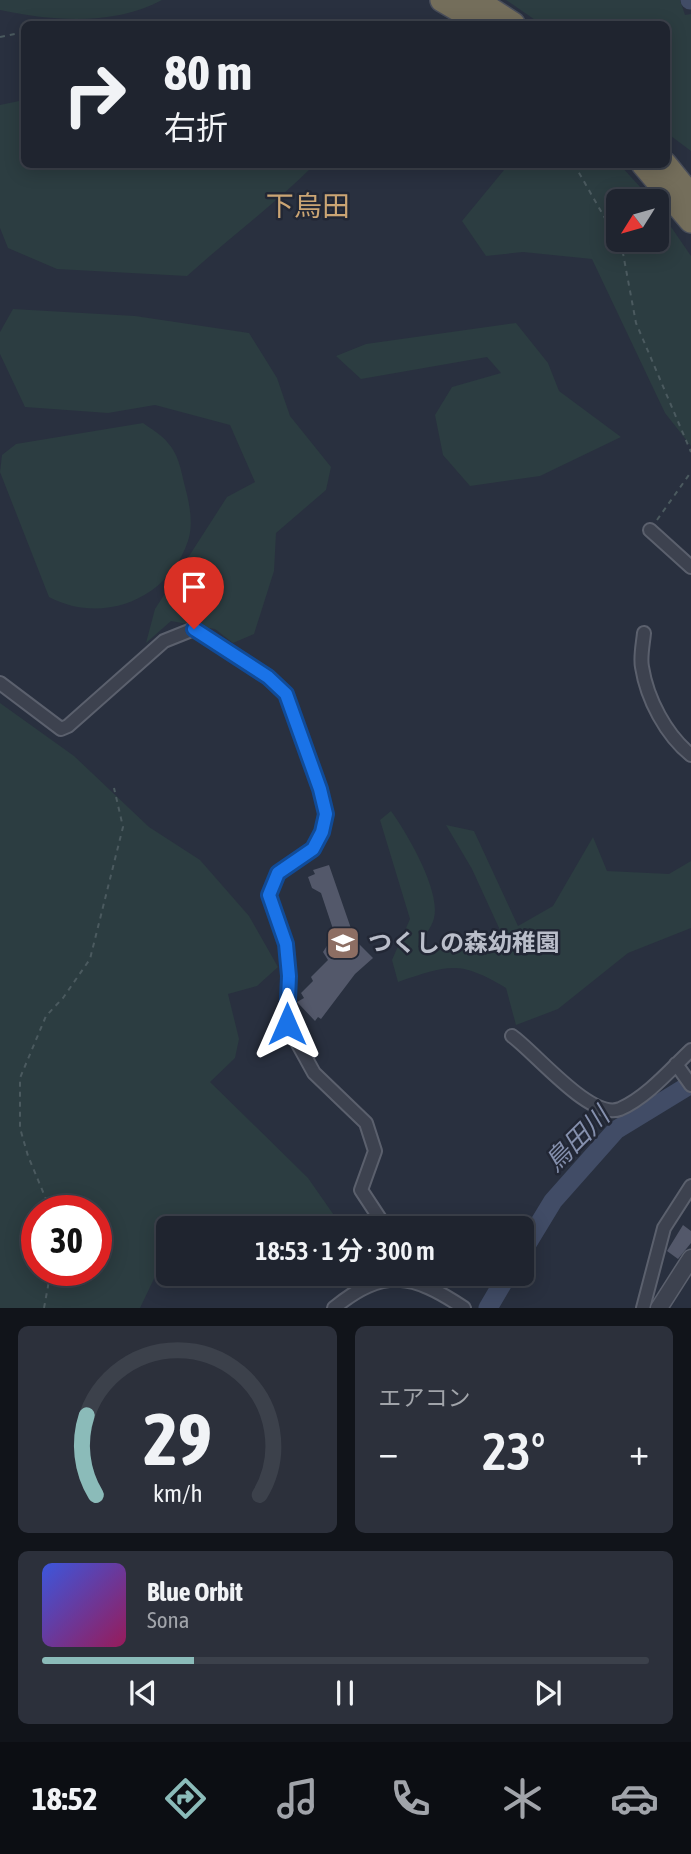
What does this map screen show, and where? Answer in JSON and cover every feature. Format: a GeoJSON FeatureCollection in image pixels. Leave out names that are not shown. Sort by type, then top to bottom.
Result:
{"type":"FeatureCollection","features":[{"type":"Feature","properties":{"kind":"highway"},"geometry":{"type":"LineString","coordinates":[[442,0],[478,21]]}},
{"type":"Feature","properties":{"kind":"highway"},"geometry":{"type":"LineString","coordinates":[[476,0],[508,21]]}},
{"type":"Feature","properties":{"kind":"highway"},"geometry":{"type":"LineString","coordinates":[[646,168],[691,221]]}},
{"type":"Feature","properties":{"kind":"highway"},"geometry":{"type":"LineString","coordinates":[[668,168],[691,196]]}},
{"type":"Feature","properties":{"kind":"street"},"geometry":{"type":"LineString","coordinates":[[650,530],[691,567]]}},
{"type":"Feature","properties":{"kind":"street"},"geometry":{"type":"LineString","coordinates":[[0,683],[61,729],[68,726],[164,641],[194,629],[268,677],[286,694],[320,789],[326,814],[322,832],[313,849],[278,873],[269,895],[286,944],[289,976],[287,1024],[314,1073],[366,1123],[375,1151],[361,1190],[378,1216]]}},
{"type":"Feature","properties":{"kind":"street"},"geometry":{"type":"LineString","coordinates":[[644,634],[642,670],[660,716],[680,746],[691,755]]}},
{"type":"Feature","properties":{"kind":"street"},"geometry":{"type":"LineString","coordinates":[[512,1036],[529,1048],[561,1080],[601,1109],[621,1108],[678,1067],[691,1050]]}},
{"type":"Feature","properties":{"kind":"street"},"geometry":{"type":"LineString","coordinates":[[678,1067],[691,1085]]}},
{"type":"Feature","properties":{"kind":"street"},"geometry":{"type":"LineString","coordinates":[[643,1308],[664,1227],[691,1186]]}},
{"type":"Feature","properties":{"kind":"street"},"geometry":{"type":"LineString","coordinates":[[659,1308],[691,1258]]}},
{"type":"Feature","properties":{"kind":"street"},"geometry":{"type":"LineString","coordinates":[[334,1308],[366,1286]]}},
{"type":"Feature","properties":{"kind":"street"},"geometry":{"type":"LineString","coordinates":[[431,1286],[464,1307]]}},
{"type":"Feature","properties":{"kind":"path"},"geometry":{"type":"LineString","coordinates":[[0,37],[21,34]]}},
{"type":"Feature","properties":{"kind":"path"},"geometry":{"type":"LineString","coordinates":[[576,168],[622,248],[636,323],[691,452]]}},
{"type":"Feature","properties":{"kind":"path"},"geometry":{"type":"LineString","coordinates":[[650,530],[691,472]]}},
{"type":"Feature","properties":{"kind":"path"},"geometry":{"type":"LineString","coordinates":[[44,1195],[20,1128],[20,1078],[46,1016],[63,998],[90,959],[123,827],[114,788]]}},
{"type":"Feature","properties":{"kind":"path"},"geometry":{"type":"LineString","coordinates":[[44,1308],[48,1286]]}},
{"type":"Feature","properties":{"kind":"shaded area"},"geometry":{"type":"Polygon","coordinates":[[[0,0],[162,0],[124,14],[61,19],[0,10],[0,0]]]}},
{"type":"Feature","properties":{"kind":"shaded area"},"geometry":{"type":"Polygon","coordinates":[[[506,0],[680,0],[685,15],[691,14],[691,151],[670,135],[670,21],[537,21],[506,0]]]}},
{"type":"Feature","properties":{"kind":"shaded area"},"geometry":{"type":"Polygon","coordinates":[[[21,101],[21,168],[311,168],[187,276],[57,269],[8,248],[0,228],[0,105],[21,101]]]}},
{"type":"Feature","properties":{"kind":"shaded area"},"geometry":{"type":"Polygon","coordinates":[[[501,168],[623,168],[642,189],[606,189],[606,252],[669,252],[669,224],[691,256],[691,446],[665,413],[592,259],[523,252],[486,256],[462,221],[504,170],[501,168]]]}},
{"type":"Feature","properties":{"kind":"shaded area"},"geometry":{"type":"Polygon","coordinates":[[[13,309],[135,316],[249,333],[277,378],[290,416],[331,467],[326,490],[276,533],[274,571],[254,634],[233,643],[215,629],[171,621],[146,643],[155,609],[227,497],[255,482],[230,425],[155,405],[108,413],[25,407],[0,354],[0,332],[13,309]]]}},
{"type":"Feature","properties":{"kind":"shaded area"},"geometry":{"type":"Polygon","coordinates":[[[516,323],[548,363],[559,391],[621,437],[540,476],[470,486],[443,455],[435,415],[452,387],[501,373],[487,357],[361,379],[336,356],[366,344],[516,323]]]}},
{"type":"Feature","properties":{"kind":"shaded area"},"geometry":{"type":"Polygon","coordinates":[[[143,423],[163,437],[171,447],[182,472],[191,527],[188,541],[178,561],[165,579],[131,602],[90,608],[69,605],[49,597],[0,472],[2,455],[16,444],[143,423]]]}},
{"type":"Feature","properties":{"kind":"shaded area"},"geometry":{"type":"Polygon","coordinates":[[[0,703],[74,756],[149,827],[200,860],[249,916],[278,967],[257,986],[228,994],[239,1039],[235,1058],[210,1082],[308,1178],[335,1216],[156,1216],[156,1274],[140,1308],[0,1308],[0,703]]]}},
{"type":"Feature","properties":{"kind":"shaded area"},"geometry":{"type":"Polygon","coordinates":[[[391,811],[428,878],[435,907],[434,918],[418,947],[441,950],[505,941],[472,869],[446,825],[474,831],[518,926],[553,906],[593,837],[607,871],[669,874],[691,861],[691,928],[628,953],[558,1009],[516,1025],[506,988],[476,973],[465,969],[442,969],[398,982],[392,960],[410,919],[380,820],[391,811]]]}},
{"type":"Feature","properties":{"kind":"building","name":"つくしの森幼稚園"},"geometry":{"type":"Polygon","coordinates":[[[329,865],[355,940],[373,958],[355,974],[321,1019],[318,1017],[315,1021],[297,1002],[304,998],[301,993],[313,981],[311,977],[328,960],[323,952],[330,941],[338,944],[321,893],[312,888],[308,877],[315,874],[313,870],[329,865]]]}},
{"type":"Feature","properties":{"kind":"building"},"geometry":{"type":"Polygon","coordinates":[[[683,1225],[691,1231],[691,1243],[678,1259],[667,1251],[683,1225]]]}},
{"type":"Feature","properties":{"kind":"waterway","name":"鳥田川"},"geometry":{"type":"LineString","coordinates":[[534,1232],[553,1201],[616,1130],[691,1084]]}},
{"type":"Feature","properties":{"kind":"waterway","name":"鳥田川"},"geometry":{"type":"LineString","coordinates":[[488,1308],[501,1286]]}},
{"type":"Feature","properties":{"kind":"place","name":"つくしの森幼稚園"},"geometry":{"type":"Point","coordinates":[343,943]}},
{"type":"Feature","properties":{"kind":"district","name":"下烏田"},"geometry":{"type":"Point","coordinates":[308,206]}},
{"type":"Feature","properties":{"kind":"route"},"geometry":{"type":"LineString","coordinates":[[194,629],[211,637],[268,677],[286,694],[320,789],[326,814],[322,832],[313,849],[278,873],[269,895],[275,921],[286,944],[289,976],[286,997],[287,1024]]}}]}
